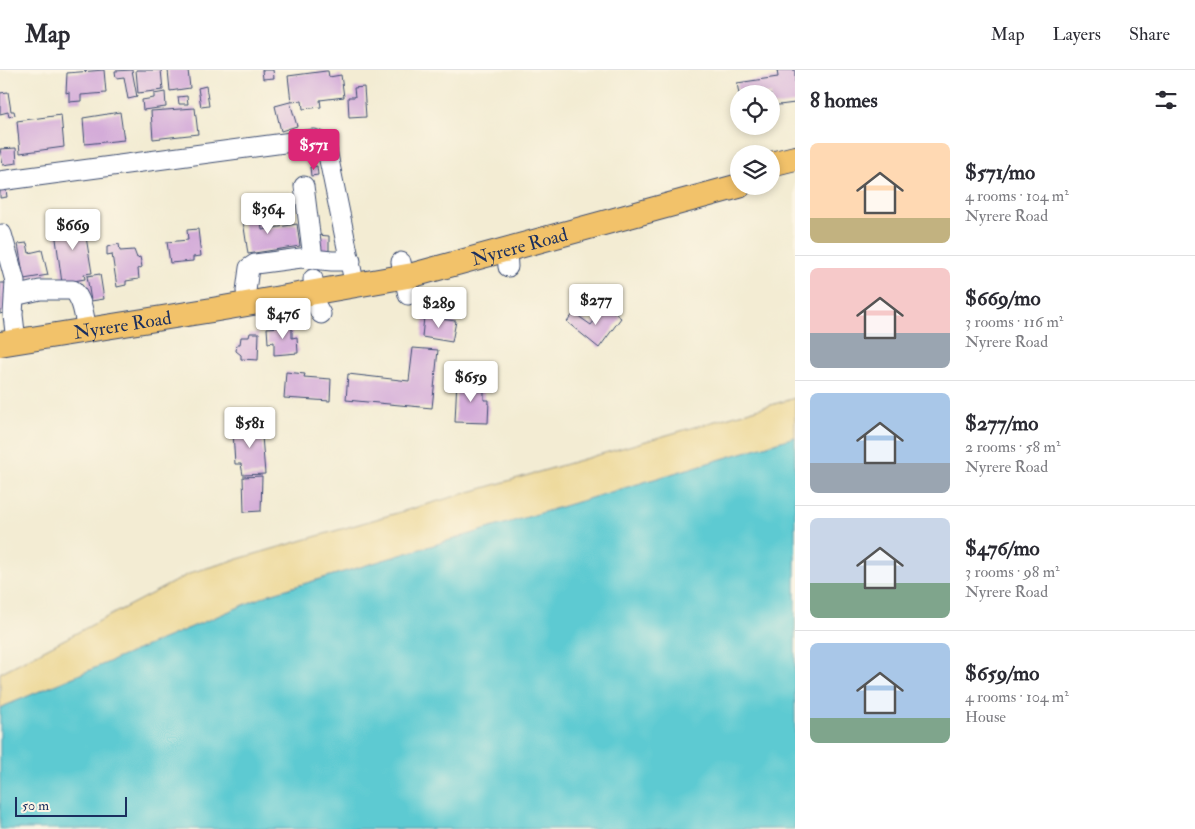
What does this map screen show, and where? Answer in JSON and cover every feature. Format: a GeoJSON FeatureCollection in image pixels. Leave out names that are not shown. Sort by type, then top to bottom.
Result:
{"type":"FeatureCollection","features":[{"type":"Feature","properties":{"kind":"main road"},"geometry":{"type":"LineString","coordinates":[[780,162],[795,158]]}},
{"type":"Feature","properties":{"kind":"main road"},"geometry":{"type":"LineString","coordinates":[[780,177],[795,173]]}},
{"type":"Feature","properties":{"kind":"main road","name":"Nyrere Road"},"geometry":{"type":"LineString","coordinates":[[7,335],[315,286],[352,266],[404,278],[532,229],[730,174]]}},
{"type":"Feature","properties":{"kind":"main road","name":"Nyrere Road"},"geometry":{"type":"LineString","coordinates":[[85,323],[246,291],[404,278],[508,259],[730,189]]}},
{"type":"Feature","properties":{"kind":"street"},"geometry":{"type":"LineString","coordinates":[[0,180],[314,139],[323,143],[327,150],[352,266]]}},
{"type":"Feature","properties":{"kind":"street"},"geometry":{"type":"LineString","coordinates":[[304,186],[315,286]]}},
{"type":"Feature","properties":{"kind":"street"},"geometry":{"type":"LineString","coordinates":[[2,234],[15,280],[7,335]]}},
{"type":"Feature","properties":{"kind":"street"},"geometry":{"type":"LineString","coordinates":[[14,296],[40,290],[73,290],[78,295],[85,323]]}},
{"type":"Feature","properties":{"kind":"sand"},"geometry":{"type":"Polygon","coordinates":[[[795,398],[795,437],[270,594],[0,708],[0,673],[193,572],[795,398]]]}},
{"type":"Feature","properties":{"kind":"water"},"geometry":{"type":"Polygon","coordinates":[[[795,437],[795,829],[0,829],[0,708],[270,594],[795,437]]]}},
{"type":"Feature","properties":{"kind":"building"},"geometry":{"type":"Polygon","coordinates":[[[104,70],[106,93],[81,95],[81,101],[69,102],[69,92],[66,93],[67,73],[104,70]]]}},
{"type":"Feature","properties":{"kind":"building"},"geometry":{"type":"Polygon","coordinates":[[[132,70],[137,97],[128,99],[124,77],[116,78],[115,71],[132,70]]]}},
{"type":"Feature","properties":{"kind":"building"},"geometry":{"type":"Polygon","coordinates":[[[136,70],[161,70],[163,90],[138,93],[136,70]]]}},
{"type":"Feature","properties":{"kind":"building"},"geometry":{"type":"Polygon","coordinates":[[[168,70],[188,70],[190,88],[170,91],[168,70]]]}},
{"type":"Feature","properties":{"kind":"building"},"geometry":{"type":"Polygon","coordinates":[[[262,70],[273,70],[274,78],[263,79],[262,70]]]}},
{"type":"Feature","properties":{"kind":"building"},"geometry":{"type":"Polygon","coordinates":[[[777,70],[795,70],[795,103],[780,105],[780,85],[737,85],[737,83],[778,77],[777,70]]]}},
{"type":"Feature","properties":{"kind":"building"},"geometry":{"type":"Polygon","coordinates":[[[328,71],[329,77],[341,75],[344,97],[320,100],[321,107],[303,109],[302,101],[291,102],[288,76],[328,71]]]}},
{"type":"Feature","properties":{"kind":"building"},"geometry":{"type":"Polygon","coordinates":[[[206,86],[209,106],[201,107],[198,88],[206,86]]]}},
{"type":"Feature","properties":{"kind":"building"},"geometry":{"type":"Polygon","coordinates":[[[364,87],[366,117],[349,118],[348,97],[355,97],[354,88],[364,87]]]}},
{"type":"Feature","properties":{"kind":"building"},"geometry":{"type":"Polygon","coordinates":[[[8,92],[11,111],[14,111],[15,115],[9,117],[8,112],[0,114],[0,93],[8,92]]]}},
{"type":"Feature","properties":{"kind":"building"},"geometry":{"type":"Polygon","coordinates":[[[165,92],[166,107],[143,110],[142,100],[154,98],[154,94],[165,92]]]}},
{"type":"Feature","properties":{"kind":"building"},"geometry":{"type":"Polygon","coordinates":[[[187,96],[188,104],[179,104],[178,97],[187,96]]]}},
{"type":"Feature","properties":{"kind":"building"},"geometry":{"type":"Polygon","coordinates":[[[290,102],[297,126],[281,131],[275,106],[290,102]]]}},
{"type":"Feature","properties":{"kind":"building"},"geometry":{"type":"Polygon","coordinates":[[[195,108],[198,134],[153,139],[151,111],[195,108]]]}},
{"type":"Feature","properties":{"kind":"building"},"geometry":{"type":"Polygon","coordinates":[[[120,112],[124,140],[85,144],[83,118],[120,112]]]}},
{"type":"Feature","properties":{"kind":"building"},"geometry":{"type":"Polygon","coordinates":[[[61,115],[64,147],[20,153],[17,121],[61,115]]]}},
{"type":"Feature","properties":{"kind":"building"},"geometry":{"type":"Polygon","coordinates":[[[16,148],[17,163],[3,165],[0,149],[16,148]]]}},
{"type":"Feature","properties":{"kind":"building"},"geometry":{"type":"Polygon","coordinates":[[[317,166],[318,175],[311,176],[310,167],[317,166]]]}},
{"type":"Feature","properties":{"kind":"building"},"geometry":{"type":"Polygon","coordinates":[[[0,190],[6,190],[7,197],[0,198],[0,190]]]}},
{"type":"Feature","properties":{"kind":"building"},"geometry":{"type":"Polygon","coordinates":[[[260,211],[262,230],[297,224],[300,246],[248,254],[242,214],[260,211]]]}},
{"type":"Feature","properties":{"kind":"building"},"geometry":{"type":"Polygon","coordinates":[[[83,219],[92,273],[84,274],[85,279],[62,283],[54,224],[83,219]]]}},
{"type":"Feature","properties":{"kind":"building"},"geometry":{"type":"Polygon","coordinates":[[[198,229],[201,256],[193,257],[193,261],[170,263],[167,242],[188,240],[187,230],[198,229]]]}},
{"type":"Feature","properties":{"kind":"building"},"geometry":{"type":"Polygon","coordinates":[[[318,235],[329,236],[329,252],[318,251],[318,235]]]}},
{"type":"Feature","properties":{"kind":"building"},"geometry":{"type":"Polygon","coordinates":[[[27,243],[29,253],[42,250],[48,275],[24,279],[18,244],[27,243]]]}},
{"type":"Feature","properties":{"kind":"building"},"geometry":{"type":"Polygon","coordinates":[[[119,244],[120,251],[134,250],[137,258],[140,257],[142,267],[138,269],[139,279],[126,281],[126,285],[117,287],[112,254],[107,255],[107,247],[119,244]]]}},
{"type":"Feature","properties":{"kind":"building"},"geometry":{"type":"Polygon","coordinates":[[[100,274],[104,299],[91,301],[87,276],[100,274]]]}},
{"type":"Feature","properties":{"kind":"building"},"geometry":{"type":"Polygon","coordinates":[[[0,283],[5,283],[9,304],[6,312],[0,314],[0,283]]]}},
{"type":"Feature","properties":{"kind":"building"},"geometry":{"type":"Polygon","coordinates":[[[606,306],[621,318],[599,348],[567,322],[574,313],[591,325],[606,306]]]}},
{"type":"Feature","properties":{"kind":"building"},"geometry":{"type":"Polygon","coordinates":[[[424,317],[456,321],[452,342],[422,337],[424,317]]]}},
{"type":"Feature","properties":{"kind":"building"},"geometry":{"type":"Polygon","coordinates":[[[292,326],[292,338],[297,337],[298,353],[274,355],[274,342],[268,343],[267,328],[292,326]]]}},
{"type":"Feature","properties":{"kind":"building"},"geometry":{"type":"Polygon","coordinates":[[[250,333],[259,333],[258,360],[241,359],[241,355],[236,351],[241,337],[249,337],[250,333]]]}},
{"type":"Feature","properties":{"kind":"building"},"geometry":{"type":"Polygon","coordinates":[[[413,348],[438,350],[432,408],[346,400],[348,374],[409,381],[413,348]]]}},
{"type":"Feature","properties":{"kind":"building"},"geometry":{"type":"Polygon","coordinates":[[[286,372],[305,374],[304,377],[331,379],[330,401],[284,398],[286,372]]]}},
{"type":"Feature","properties":{"kind":"building"},"geometry":{"type":"Polygon","coordinates":[[[457,378],[478,379],[478,391],[484,391],[484,400],[489,400],[488,423],[455,422],[457,378]]]}},
{"type":"Feature","properties":{"kind":"building"},"geometry":{"type":"Polygon","coordinates":[[[261,423],[265,474],[243,475],[241,464],[235,464],[233,432],[241,431],[240,424],[261,423]]]}},
{"type":"Feature","properties":{"kind":"building"},"geometry":{"type":"Polygon","coordinates":[[[262,476],[261,511],[244,512],[243,477],[262,476]]]}}]}
